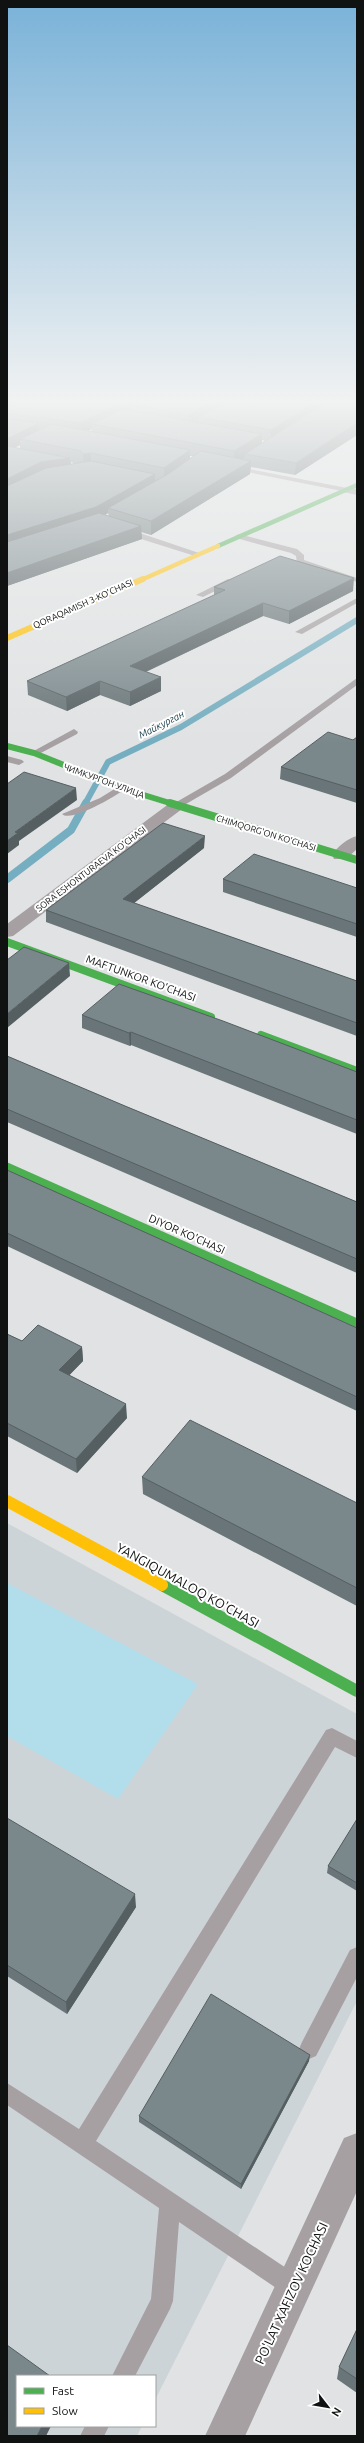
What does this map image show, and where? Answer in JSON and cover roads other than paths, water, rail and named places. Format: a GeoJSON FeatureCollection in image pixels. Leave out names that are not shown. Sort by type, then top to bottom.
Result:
{"type":"FeatureCollection","features":[{"type":"Feature","properties":{"kind":"street","name":"QORAQAMISH 3-KO'CHASI"},"geometry":{"type":"LineString","coordinates":[[7,638],[290,515]]}},
{"type":"Feature","properties":{"kind":"street","name":"ЧИМКУРГОН УЛИЦА"},"geometry":{"type":"LineString","coordinates":[[12,737],[23,741],[34,753]]}},
{"type":"Feature","properties":{"kind":"street","name":"ЧИМКУРГОН УЛИЦА"},"geometry":{"type":"LineString","coordinates":[[7,746],[34,753],[86,776],[176,806]]}},
{"type":"Feature","properties":{"kind":"street","name":"CHIMQORG'ON KO'CHASI"},"geometry":{"type":"LineString","coordinates":[[176,806],[357,860]]}},
{"type":"Feature","properties":{"kind":"street","name":"SORA ESHONTURAEVA KO'CHASI"},"geometry":{"type":"LineString","coordinates":[[7,932],[176,806]]}},
{"type":"Feature","properties":{"kind":"street"},"geometry":{"type":"LineString","coordinates":[[340,855],[357,841]]}},
{"type":"Feature","properties":{"kind":"street","name":"MAFTUNKOR KO'CHASI"},"geometry":{"type":"LineString","coordinates":[[7,942],[223,1021]]}},
{"type":"Feature","properties":{"kind":"street"},"geometry":{"type":"LineString","coordinates":[[253,1032],[357,1071]]}},
{"type":"Feature","properties":{"kind":"street","name":"DIYOR KO'CHASI"},"geometry":{"type":"LineString","coordinates":[[7,1167],[357,1323]]}},
{"type":"Feature","properties":{"kind":"street","name":"YANGIQUMALOQ KO'CHASI"},"geometry":{"type":"LineString","coordinates":[[7,1501],[357,1691]]}},
{"type":"Feature","properties":{"kind":"street","name":"PO'LAT XAFIZOV KOCHASI"},"geometry":{"type":"LineString","coordinates":[[225,2436],[293,2286],[357,2151]]}},
{"type":"Feature","properties":{"kind":"lane"},"geometry":{"type":"LineString","coordinates":[[114,527],[198,554]]}},
{"type":"Feature","properties":{"kind":"lane"},"geometry":{"type":"LineString","coordinates":[[239,536],[294,551],[300,555],[300,561],[357,580]]}},
{"type":"Feature","properties":{"kind":"lane"},"geometry":{"type":"LineString","coordinates":[[280,558],[294,551]]}},
{"type":"Feature","properties":{"kind":"lane"},"geometry":{"type":"LineString","coordinates":[[200,595],[236,578]]}},
{"type":"Feature","properties":{"kind":"lane"},"geometry":{"type":"LineString","coordinates":[[299,632],[357,600]]}},
{"type":"Feature","properties":{"kind":"lane"},"geometry":{"type":"LineString","coordinates":[[176,806],[228,776],[357,682]]}},
{"type":"Feature","properties":{"kind":"lane"},"geometry":{"type":"LineString","coordinates":[[34,753],[74,732]]}},
{"type":"Feature","properties":{"kind":"lane"},"geometry":{"type":"LineString","coordinates":[[7,758],[19,762]]}},
{"type":"Feature","properties":{"kind":"lane"},"geometry":{"type":"LineString","coordinates":[[68,814],[103,800],[120,788]]}},
{"type":"Feature","properties":{"kind":"lane"},"geometry":{"type":"LineString","coordinates":[[82,2144],[332,1736],[357,1750]]}},
{"type":"Feature","properties":{"kind":"lane"},"geometry":{"type":"LineString","coordinates":[[309,2049],[357,1957]]}},
{"type":"Feature","properties":{"kind":"lane"},"geometry":{"type":"LineString","coordinates":[[7,2093],[293,2286]]}},
{"type":"Feature","properties":{"kind":"lane"},"geometry":{"type":"LineString","coordinates":[[124,2375],[162,2301],[170,2203]]}},
{"type":"Feature","properties":{"kind":"lane"},"geometry":{"type":"LineString","coordinates":[[92,2436],[96,2427]]}},
{"type":"Feature","properties":{"kind":"waterway","name":"Майкурган"},"geometry":{"type":"LineString","coordinates":[[85,804],[108,762],[181,727],[357,620]]}},
{"type":"Feature","properties":{"kind":"waterway","name":"Майкурган"},"geometry":{"type":"LineString","coordinates":[[7,879],[71,830],[86,803]]}}]}
